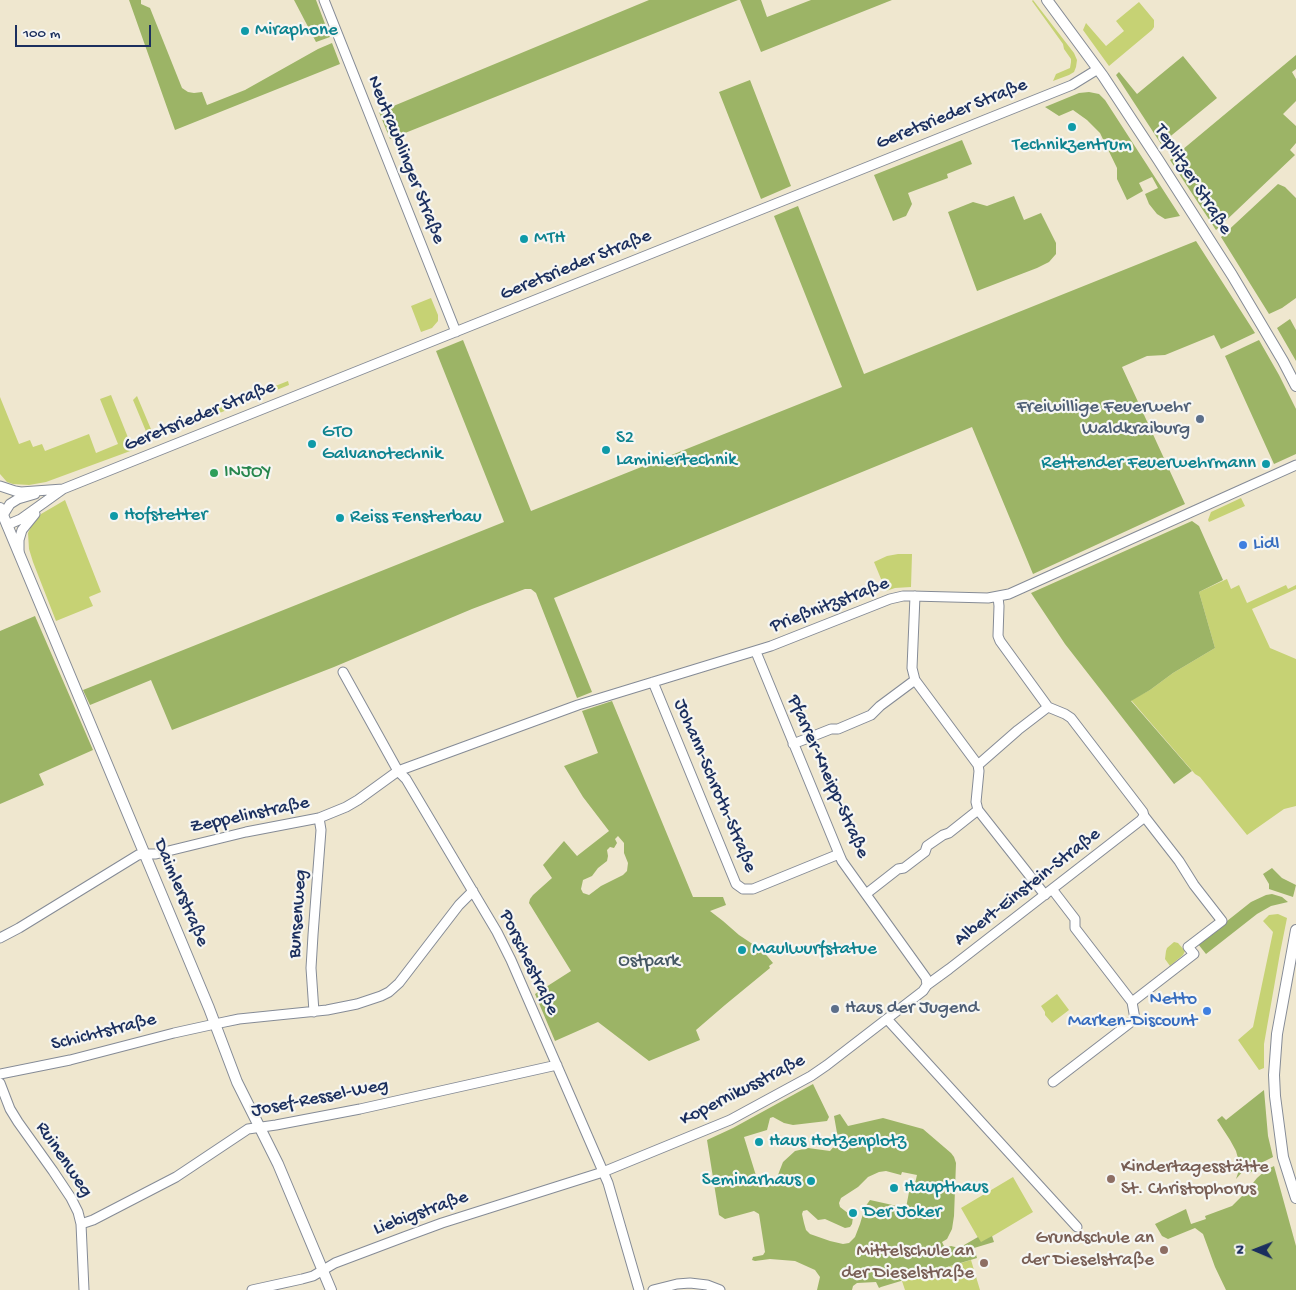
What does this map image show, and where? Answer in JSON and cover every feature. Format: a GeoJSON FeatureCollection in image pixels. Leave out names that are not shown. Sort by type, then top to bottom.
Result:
{"type":"FeatureCollection","features":[{"type":"Feature","properties":{"kind":"street","name":"Neutraublinger Straße"},"geometry":{"type":"LineString","coordinates":[[324,0],[456,332]]}},
{"type":"Feature","properties":{"kind":"street","name":"Teplitzer Straße"},"geometry":{"type":"LineString","coordinates":[[1047,0],[1098,69],[1211,241],[1263,326],[1296,386]]}},
{"type":"Feature","properties":{"kind":"street","name":"Geretsrieder Straße"},"geometry":{"type":"LineString","coordinates":[[53,492],[21,519],[3,516],[10,504],[18,499],[63,489],[1072,85],[1098,69]]}},
{"type":"Feature","properties":{"kind":"street","name":"Prießnitzstraße"},"geometry":{"type":"LineString","coordinates":[[398,770],[578,705],[756,652],[890,599],[903,596],[988,598],[1020,590],[1296,465]]}},
{"type":"Feature","properties":{"kind":"street","name":"Geretsrieder Straße"},"geometry":{"type":"LineString","coordinates":[[0,486],[21,492],[53,492]]}},
{"type":"Feature","properties":{"kind":"street","name":"Geretsrieder Straße"},"geometry":{"type":"LineString","coordinates":[[20,556],[19,540],[22,530],[53,492]]}},
{"type":"Feature","properties":{"kind":"street","name":"Daimlerstraße"},"geometry":{"type":"LineString","coordinates":[[3,516],[215,1024],[237,1082],[278,1164],[331,1290]]}},
{"type":"Feature","properties":{"kind":"street"},"geometry":{"type":"LineString","coordinates":[[915,596],[912,668],[915,680],[978,765],[976,802],[978,810],[1049,892],[1076,920],[1075,928],[1132,1002],[1135,1019],[1053,1082]]}},
{"type":"Feature","properties":{"kind":"street"},"geometry":{"type":"LineString","coordinates":[[998,597],[999,639],[1048,707],[1071,718],[1222,921],[1188,947],[1194,954],[1132,1002]]}},
{"type":"Feature","properties":{"kind":"street","name":"Pfarrer-Kneipp-Straße"},"geometry":{"type":"LineString","coordinates":[[756,652],[842,861],[926,978],[927,985]]}},
{"type":"Feature","properties":{"kind":"street","name":"Porschestraße"},"geometry":{"type":"LineString","coordinates":[[343,672],[398,770],[406,779],[508,953],[603,1172],[639,1290]]}},
{"type":"Feature","properties":{"kind":"street"},"geometry":{"type":"LineString","coordinates":[[793,744],[831,729],[838,729],[871,715],[915,680]]}},
{"type":"Feature","properties":{"kind":"street","name":"Johann-Schroth-Straße"},"geometry":{"type":"LineString","coordinates":[[653,682],[736,884],[743,889],[753,889],[839,854]]}},
{"type":"Feature","properties":{"kind":"street"},"geometry":{"type":"LineString","coordinates":[[978,765],[1048,707]]}},
{"type":"Feature","properties":{"kind":"street","name":"Zeppelinstraße"},"geometry":{"type":"LineString","coordinates":[[0,938],[33,920],[133,857],[144,854],[156,854],[246,832],[329,815],[352,804],[398,770]]}},
{"type":"Feature","properties":{"kind":"street"},"geometry":{"type":"LineString","coordinates":[[866,894],[898,870],[904,868],[925,852],[928,846],[949,833],[978,810]]}},
{"type":"Feature","properties":{"kind":"street","name":"Albert-Einstein-Straße"},"geometry":{"type":"LineString","coordinates":[[927,985],[1141,820],[1144,814]]}},
{"type":"Feature","properties":{"kind":"street","name":"Bunsenweg"},"geometry":{"type":"LineString","coordinates":[[314,1012],[311,968],[321,830],[319,818]]}},
{"type":"Feature","properties":{"kind":"street","name":"Schichtstraße"},"geometry":{"type":"LineString","coordinates":[[0,1074],[70,1060],[215,1024],[240,1019],[327,1010],[358,1004],[381,996],[394,988],[458,905],[473,891]]}},
{"type":"Feature","properties":{"kind":"street"},"geometry":{"type":"LineString","coordinates":[[1296,930],[1277,1034],[1274,1076],[1284,1157],[1296,1198]]}},
{"type":"Feature","properties":{"kind":"street","name":"Kopernikusstraße"},"geometry":{"type":"LineString","coordinates":[[603,1172],[730,1120],[817,1072],[923,991],[927,985]]}},
{"type":"Feature","properties":{"kind":"street"},"geometry":{"type":"LineString","coordinates":[[887,1019],[1077,1227]]}},
{"type":"Feature","properties":{"kind":"street","name":"Josef-Ressel-Weg"},"geometry":{"type":"LineString","coordinates":[[80,1224],[93,1220],[176,1177],[248,1129],[360,1109],[557,1065]]}},
{"type":"Feature","properties":{"kind":"street","name":"Ruinenweg"},"geometry":{"type":"LineString","coordinates":[[0,1083],[10,1109],[53,1171],[78,1212],[84,1290]]}},
{"type":"Feature","properties":{"kind":"street","name":"Liebigstraße"},"geometry":{"type":"LineString","coordinates":[[252,1290],[302,1279],[324,1270],[334,1263],[442,1222],[603,1172]]}},
{"type":"Feature","properties":{"kind":"street"},"geometry":{"type":"LineString","coordinates":[[653,1290],[690,1283],[707,1284],[720,1290]]}},
{"type":"Feature","properties":{"kind":"green space"},"geometry":{"type":"Polygon","coordinates":[[[129,0],[141,0],[141,4],[150,8],[182,88],[188,92],[202,92],[207,105],[245,90],[332,43],[340,64],[175,130],[129,0]]]}},
{"type":"Feature","properties":{"kind":"green space"},"geometry":{"type":"Polygon","coordinates":[[[294,0],[316,0],[330,37],[316,42],[294,0]]]}},
{"type":"Feature","properties":{"kind":"green space"},"geometry":{"type":"Polygon","coordinates":[[[649,0],[738,0],[390,139],[379,112],[649,0]]]}},
{"type":"Feature","properties":{"kind":"green space"},"geometry":{"type":"Polygon","coordinates":[[[740,0],[761,0],[767,17],[811,0],[892,0],[761,52],[740,0]]]}},
{"type":"Feature","properties":{"kind":"green space"},"geometry":{"type":"Polygon","coordinates":[[[1033,0],[1074,53],[1077,60],[1074,72],[1053,81],[1056,74],[1070,68],[1071,59],[1033,0]]]}},
{"type":"Feature","properties":{"kind":"green space"},"geometry":{"type":"Polygon","coordinates":[[[1139,2],[1154,20],[1154,27],[1109,66],[1083,30],[1086,23],[1106,46],[1124,31],[1116,21],[1139,2]]]}},
{"type":"Feature","properties":{"kind":"green space"},"geometry":{"type":"Polygon","coordinates":[[[1296,55],[1296,69],[1292,72],[1296,79],[1296,101],[1283,114],[1296,126],[1296,143],[1290,150],[1295,155],[1216,230],[1170,160],[1296,55]]]}},
{"type":"Feature","properties":{"kind":"green space"},"geometry":{"type":"Polygon","coordinates":[[[1183,56],[1217,98],[1161,144],[1116,75],[1119,72],[1137,94],[1183,56]]]}},
{"type":"Feature","properties":{"kind":"green space"},"geometry":{"type":"Polygon","coordinates":[[[750,80],[791,186],[761,199],[719,92],[750,80]]]}},
{"type":"Feature","properties":{"kind":"green space"},"geometry":{"type":"Polygon","coordinates":[[[1079,93],[1099,94],[1105,100],[1180,216],[1165,219],[1157,214],[1149,204],[1145,194],[1158,188],[1152,177],[1139,183],[1143,191],[1127,200],[1117,179],[1117,168],[1100,133],[1073,110],[1059,116],[1045,107],[1079,93]]]}},
{"type":"Feature","properties":{"kind":"green space"},"geometry":{"type":"Polygon","coordinates":[[[962,140],[972,164],[947,174],[948,178],[908,193],[912,204],[906,216],[893,221],[874,175],[962,140]]]}},
{"type":"Feature","properties":{"kind":"green space"},"geometry":{"type":"Polygon","coordinates":[[[1278,184],[1285,187],[1296,198],[1296,298],[1269,314],[1221,237],[1278,184]]]}},
{"type":"Feature","properties":{"kind":"green space"},"geometry":{"type":"Polygon","coordinates":[[[1014,196],[1024,220],[1041,213],[1056,243],[1056,254],[1049,262],[1037,268],[977,291],[948,212],[973,202],[987,206],[1014,196]]]}},
{"type":"Feature","properties":{"kind":"green space"},"geometry":{"type":"Polygon","coordinates":[[[798,206],[864,374],[1196,241],[1255,333],[1221,349],[1214,335],[1165,355],[1147,356],[1122,367],[1185,504],[1033,574],[972,427],[554,598],[592,692],[577,698],[536,593],[531,589],[525,589],[472,609],[334,667],[172,730],[151,680],[90,705],[83,690],[504,522],[436,351],[463,340],[531,511],[842,387],[774,216],[798,206]]]}},
{"type":"Feature","properties":{"kind":"green space"},"geometry":{"type":"Polygon","coordinates":[[[431,298],[438,315],[438,321],[432,328],[421,332],[411,306],[431,298]]]}},
{"type":"Feature","properties":{"kind":"green space"},"geometry":{"type":"Polygon","coordinates":[[[1290,319],[1296,330],[1296,361],[1277,328],[1290,319]]]}},
{"type":"Feature","properties":{"kind":"green space"},"geometry":{"type":"Polygon","coordinates":[[[1259,340],[1296,409],[1296,454],[1274,464],[1225,356],[1259,340]]]}},
{"type":"Feature","properties":{"kind":"green space"},"geometry":{"type":"Polygon","coordinates":[[[288,381],[289,385],[150,441],[133,400],[137,396],[153,434],[288,381]]]}},
{"type":"Feature","properties":{"kind":"green space"},"geometry":{"type":"Polygon","coordinates":[[[111,395],[133,450],[46,482],[29,485],[13,484],[7,482],[0,474],[0,397],[19,444],[30,440],[33,447],[42,444],[45,451],[89,434],[96,453],[118,444],[100,399],[111,395]]]}},
{"type":"Feature","properties":{"kind":"green space"},"geometry":{"type":"Polygon","coordinates":[[[1241,498],[1245,506],[1209,522],[1211,512],[1241,498]]]}},
{"type":"Feature","properties":{"kind":"green space"},"geometry":{"type":"Polygon","coordinates":[[[65,500],[101,592],[89,597],[93,606],[56,621],[33,562],[29,549],[28,533],[33,522],[41,514],[65,500]]]}},
{"type":"Feature","properties":{"kind":"green space"},"geometry":{"type":"Polygon","coordinates":[[[1192,521],[1199,526],[1223,580],[1199,592],[1215,648],[1131,701],[1192,771],[1174,784],[1065,644],[1031,593],[1192,521]]]}},
{"type":"Feature","properties":{"kind":"green space"},"geometry":{"type":"Polygon","coordinates":[[[912,554],[911,587],[895,588],[886,591],[874,562],[887,556],[912,554]]]}},
{"type":"Feature","properties":{"kind":"green space"},"geometry":{"type":"Polygon","coordinates":[[[1227,579],[1231,589],[1239,585],[1247,603],[1286,585],[1288,589],[1296,585],[1296,589],[1252,609],[1270,648],[1296,659],[1296,806],[1284,809],[1247,835],[1200,777],[1195,774],[1131,700],[1215,648],[1199,592],[1227,579]]]}},
{"type":"Feature","properties":{"kind":"green space"},"geometry":{"type":"Polygon","coordinates":[[[35,616],[93,750],[39,774],[44,785],[0,804],[0,631],[35,616]]]}},
{"type":"Feature","properties":{"kind":"green space","name":"Ostpark"},"geometry":{"type":"Polygon","coordinates":[[[612,701],[693,897],[723,897],[726,905],[710,911],[739,935],[763,951],[773,963],[769,966],[770,968],[696,1030],[700,1040],[649,1061],[598,1022],[555,1041],[535,994],[571,971],[529,903],[533,895],[552,878],[543,865],[564,841],[577,856],[609,831],[583,797],[564,766],[598,753],[582,711],[612,701]],[[618,836],[615,839],[617,843],[614,848],[610,847],[607,850],[607,861],[592,876],[583,880],[581,889],[583,893],[589,895],[627,871],[628,863],[624,853],[624,843],[618,836]]]}},
{"type":"Feature","properties":{"kind":"green space"},"geometry":{"type":"Polygon","coordinates":[[[1272,868],[1282,878],[1296,885],[1293,897],[1269,889],[1269,884],[1263,874],[1272,868]]]}},
{"type":"Feature","properties":{"kind":"green space"},"geometry":{"type":"Polygon","coordinates":[[[1272,894],[1282,897],[1288,902],[1271,906],[1257,914],[1206,954],[1198,944],[1251,902],[1272,894]]]}},
{"type":"Feature","properties":{"kind":"green space"},"geometry":{"type":"Polygon","coordinates":[[[1278,914],[1287,918],[1264,1044],[1264,1068],[1259,1070],[1238,1040],[1253,1027],[1273,932],[1263,921],[1269,915],[1278,914]]]}},
{"type":"Feature","properties":{"kind":"green space"},"geometry":{"type":"Polygon","coordinates":[[[1174,942],[1178,943],[1185,951],[1170,966],[1165,959],[1166,951],[1174,942]]]}},
{"type":"Feature","properties":{"kind":"green space"},"geometry":{"type":"Polygon","coordinates":[[[1057,994],[1069,1010],[1052,1023],[1045,1015],[1041,1006],[1057,994]]]}},
{"type":"Feature","properties":{"kind":"green space"},"geometry":{"type":"Polygon","coordinates":[[[813,1084],[829,1117],[827,1121],[793,1125],[773,1117],[770,1118],[767,1130],[744,1137],[758,1182],[762,1187],[768,1187],[776,1180],[783,1162],[795,1151],[808,1148],[830,1151],[836,1144],[837,1133],[834,1116],[840,1114],[848,1126],[883,1118],[923,1129],[951,1153],[956,1163],[954,1216],[952,1229],[947,1239],[942,1242],[945,1248],[951,1246],[959,1248],[978,1237],[981,1242],[992,1236],[994,1242],[974,1248],[977,1258],[879,1288],[876,1282],[857,1283],[853,1286],[852,1290],[817,1290],[820,1277],[815,1270],[795,1261],[752,1260],[753,1257],[763,1255],[765,1252],[759,1214],[754,1211],[725,1219],[719,1215],[707,1140],[733,1128],[813,1084]],[[886,1171],[879,1172],[868,1177],[858,1187],[841,1198],[840,1207],[853,1217],[850,1227],[845,1228],[825,1219],[818,1220],[807,1210],[803,1211],[802,1214],[806,1230],[810,1234],[830,1241],[843,1244],[849,1243],[855,1237],[865,1207],[870,1200],[906,1208],[909,1192],[913,1192],[917,1175],[902,1172],[901,1175],[886,1171]]]}},
{"type":"Feature","properties":{"kind":"green space"},"geometry":{"type":"Polygon","coordinates":[[[1264,1090],[1268,1136],[1273,1157],[1261,1163],[1249,1174],[1244,1170],[1236,1179],[1239,1162],[1236,1151],[1217,1120],[1222,1116],[1226,1120],[1264,1090]]]}},
{"type":"Feature","properties":{"kind":"green space"},"geometry":{"type":"Polygon","coordinates":[[[1274,1166],[1296,1246],[1296,1290],[1226,1290],[1203,1234],[1195,1228],[1168,1239],[1162,1236],[1155,1224],[1186,1209],[1191,1224],[1206,1219],[1205,1216],[1232,1206],[1257,1178],[1274,1166]]]}},
{"type":"Feature","properties":{"kind":"green space"},"geometry":{"type":"Polygon","coordinates":[[[1013,1177],[1033,1212],[981,1243],[961,1208],[1013,1177]]]}},
{"type":"Feature","properties":{"kind":"green space"},"geometry":{"type":"Polygon","coordinates":[[[971,1260],[980,1290],[905,1290],[902,1281],[971,1260]]]}},
{"type":"Feature","properties":{"kind":"place","name":"Miraphone"},"geometry":{"type":"Point","coordinates":[245,31]}},
{"type":"Feature","properties":{"kind":"place","name":"Technikzentrum"},"geometry":{"type":"Point","coordinates":[1072,127]}},
{"type":"Feature","properties":{"kind":"place","name":"MTH"},"geometry":{"type":"Point","coordinates":[524,239]}},
{"type":"Feature","properties":{"kind":"place","name":"Freiwillige Feuerwehr Waldkraiburg"},"geometry":{"type":"Point","coordinates":[1200,419]}},
{"type":"Feature","properties":{"kind":"place","name":"GTO Galvanotechnik"},"geometry":{"type":"Point","coordinates":[312,444]}},
{"type":"Feature","properties":{"kind":"place","name":"S2 Laminiertechnik"},"geometry":{"type":"Point","coordinates":[606,450]}},
{"type":"Feature","properties":{"kind":"place","name":"Rettender Feuerwehrmann"},"geometry":{"type":"Point","coordinates":[1266,464]}},
{"type":"Feature","properties":{"kind":"place","name":"INJOY"},"geometry":{"type":"Point","coordinates":[214,473]}},
{"type":"Feature","properties":{"kind":"place","name":"Hofstetter"},"geometry":{"type":"Point","coordinates":[114,516]}},
{"type":"Feature","properties":{"kind":"place","name":"Reiss Fensterbau"},"geometry":{"type":"Point","coordinates":[340,518]}},
{"type":"Feature","properties":{"kind":"place","name":"Lidl"},"geometry":{"type":"Point","coordinates":[1243,545]}},
{"type":"Feature","properties":{"kind":"place","name":"Maulwurfstatue"},"geometry":{"type":"Point","coordinates":[742,950]}},
{"type":"Feature","properties":{"kind":"place","name":"Haus der Jugend"},"geometry":{"type":"Point","coordinates":[835,1009]}},
{"type":"Feature","properties":{"kind":"place","name":"Netto Marken-Discount"},"geometry":{"type":"Point","coordinates":[1207,1011]}},
{"type":"Feature","properties":{"kind":"place","name":"Haus Hotzenplotz"},"geometry":{"type":"Point","coordinates":[759,1142]}},
{"type":"Feature","properties":{"kind":"place","name":"Kindertagesstätte St. Christophorus"},"geometry":{"type":"Point","coordinates":[1111,1179]}},
{"type":"Feature","properties":{"kind":"place","name":"Seminarhaus"},"geometry":{"type":"Point","coordinates":[811,1181]}},
{"type":"Feature","properties":{"kind":"place","name":"Haupthaus"},"geometry":{"type":"Point","coordinates":[894,1188]}},
{"type":"Feature","properties":{"kind":"place","name":"Der Joker"},"geometry":{"type":"Point","coordinates":[853,1213]}},
{"type":"Feature","properties":{"kind":"place","name":"Grundschule an der Dieselstraße"},"geometry":{"type":"Point","coordinates":[1164,1250]}},
{"type":"Feature","properties":{"kind":"place","name":"Mittelschule an der Dieselstraße"},"geometry":{"type":"Point","coordinates":[984,1263]}}]}
